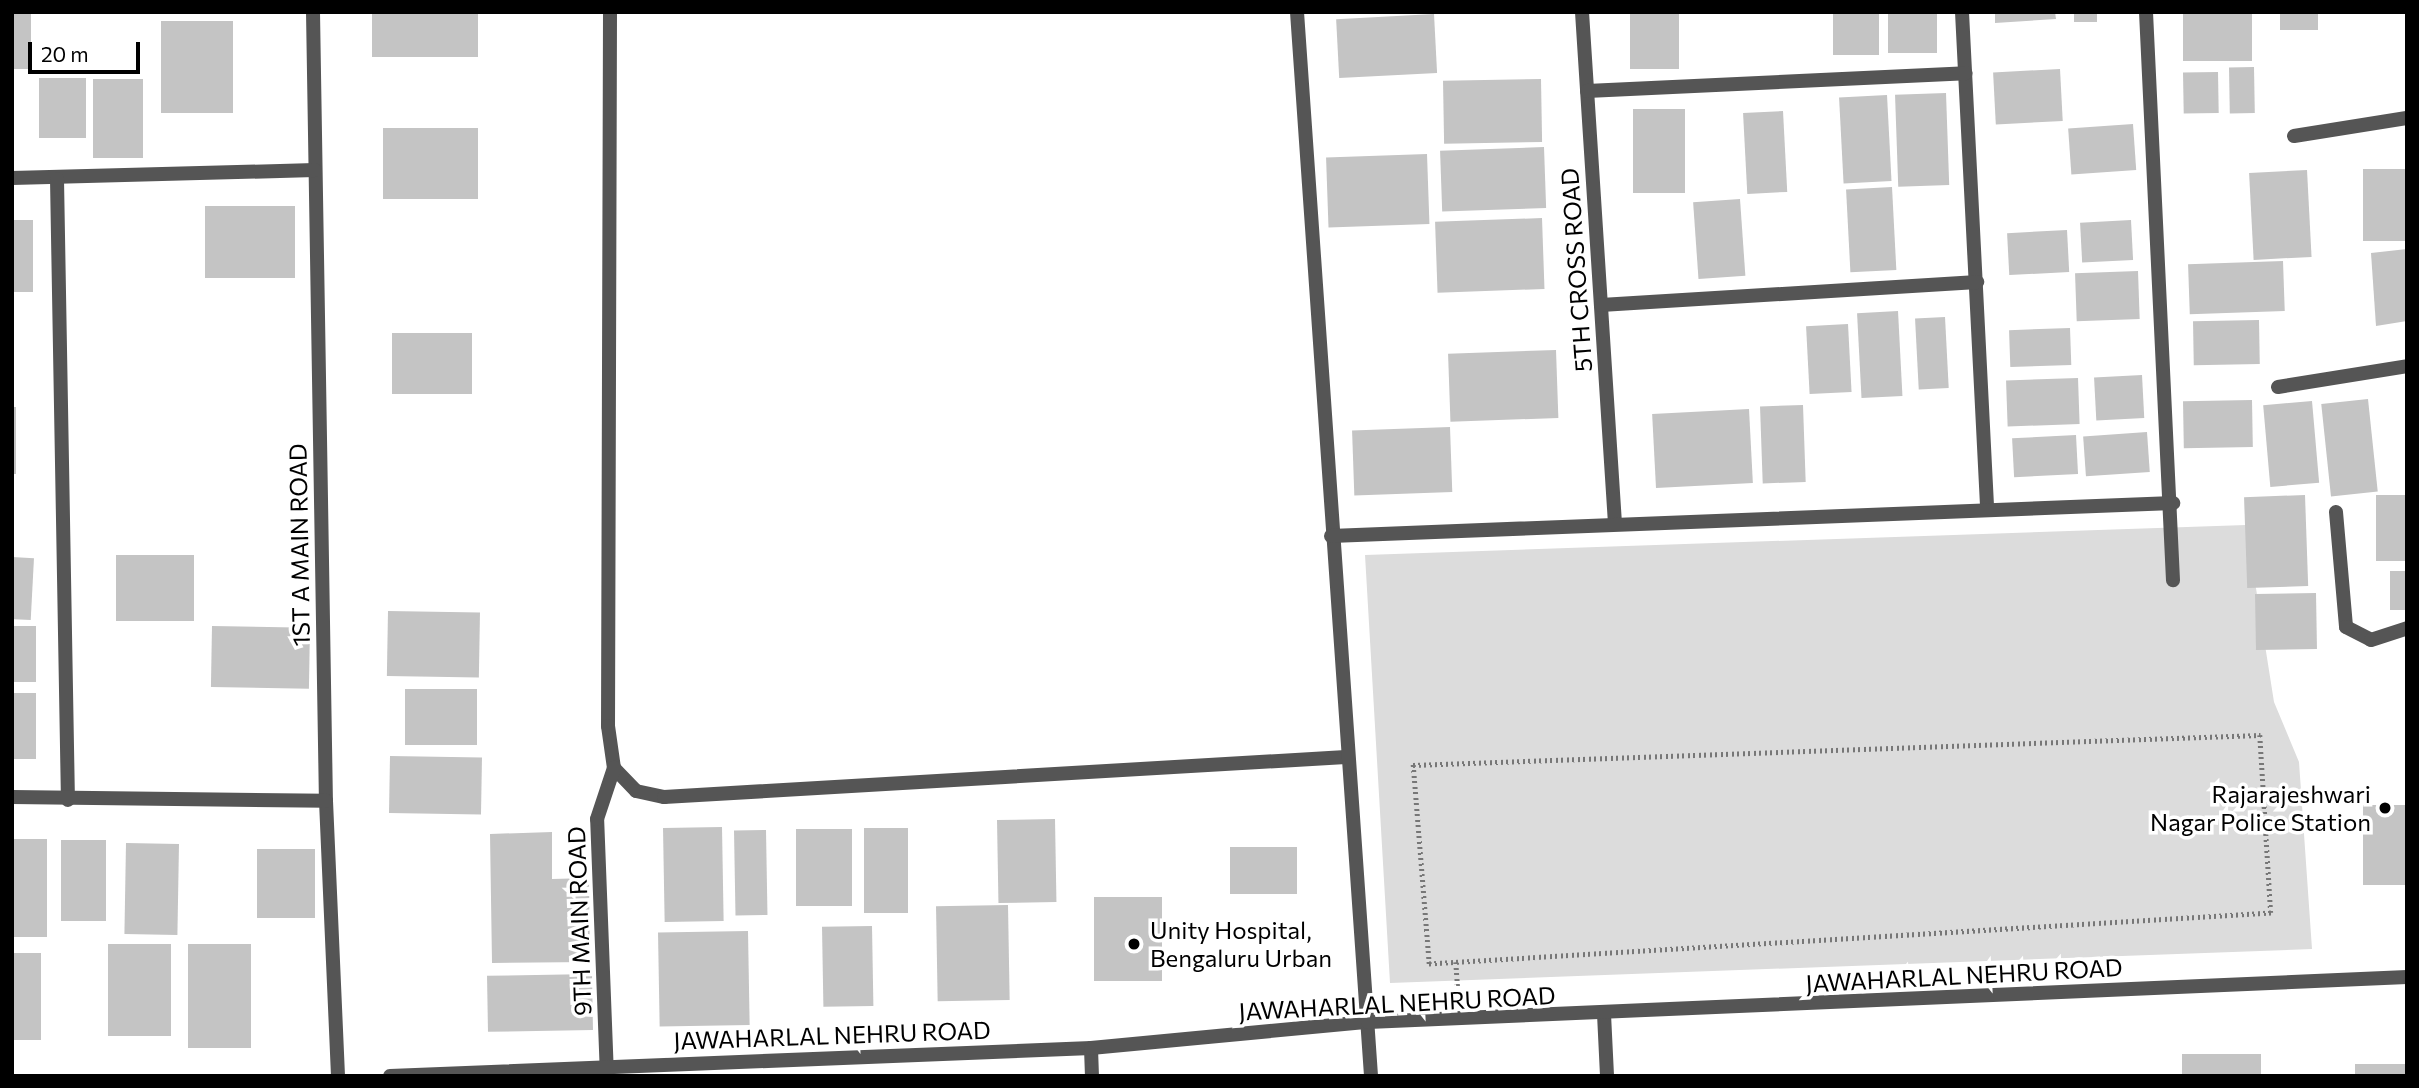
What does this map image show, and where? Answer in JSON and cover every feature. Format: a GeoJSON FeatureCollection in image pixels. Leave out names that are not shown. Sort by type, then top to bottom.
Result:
{"type":"FeatureCollection","features":[{"type":"Feature","properties":{"kind":"street","name":"1ST A MAIN ROAD"},"geometry":{"type":"LineString","coordinates":[[313,12],[326,801],[338,1076]]}},
{"type":"Feature","properties":{"kind":"street"},"geometry":{"type":"LineString","coordinates":[[610,12],[608,726],[614,768],[636,791],[664,797],[1346,757]]}},
{"type":"Feature","properties":{"kind":"street"},"geometry":{"type":"LineString","coordinates":[[1297,12],[1346,757],[1371,1076]]}},
{"type":"Feature","properties":{"kind":"street","name":"5TH CROSS ROAD"},"geometry":{"type":"LineString","coordinates":[[1582,12],[1615,524]]}},
{"type":"Feature","properties":{"kind":"street"},"geometry":{"type":"LineString","coordinates":[[1962,12],[1987,509]]}},
{"type":"Feature","properties":{"kind":"street"},"geometry":{"type":"LineString","coordinates":[[2146,12],[2174,503],[2173,580]]}},
{"type":"Feature","properties":{"kind":"street"},"geometry":{"type":"LineString","coordinates":[[1587,91],[1966,73]]}},
{"type":"Feature","properties":{"kind":"street"},"geometry":{"type":"LineString","coordinates":[[2294,136],[2407,118]]}},
{"type":"Feature","properties":{"kind":"street"},"geometry":{"type":"LineString","coordinates":[[12,178],[315,170]]}},
{"type":"Feature","properties":{"kind":"street"},"geometry":{"type":"LineString","coordinates":[[57,178],[68,800]]}},
{"type":"Feature","properties":{"kind":"street"},"geometry":{"type":"LineString","coordinates":[[1601,305],[1976,282]]}},
{"type":"Feature","properties":{"kind":"street"},"geometry":{"type":"LineString","coordinates":[[2278,387],[2407,366]]}},
{"type":"Feature","properties":{"kind":"street"},"geometry":{"type":"LineString","coordinates":[[1331,536],[2174,503]]}},
{"type":"Feature","properties":{"kind":"street"},"geometry":{"type":"LineString","coordinates":[[2336,512],[2346,626],[2371,640],[2407,628]]}},
{"type":"Feature","properties":{"kind":"street","name":"9TH MAIN ROAD"},"geometry":{"type":"LineString","coordinates":[[606,1071],[597,819],[614,768]]}},
{"type":"Feature","properties":{"kind":"street"},"geometry":{"type":"LineString","coordinates":[[12,797],[68,800],[326,801]]}},
{"type":"Feature","properties":{"kind":"street","name":"JAWAHARLAL NEHRU ROAD"},"geometry":{"type":"LineString","coordinates":[[390,1076],[606,1071],[1091,1048],[1368,1022],[1604,1014],[2407,977]]}},
{"type":"Feature","properties":{"kind":"street"},"geometry":{"type":"LineString","coordinates":[[1604,1014],[1607,1076]]}},
{"type":"Feature","properties":{"kind":"street"},"geometry":{"type":"LineString","coordinates":[[1091,1048],[1092,1076]]}},
{"type":"Feature","properties":{"kind":"path"},"geometry":{"type":"LineString","coordinates":[[2260,735],[2271,913],[1429,964],[1413,765],[2260,735]]}},
{"type":"Feature","properties":{"kind":"shaded area"},"geometry":{"type":"Polygon","coordinates":[[[2246,525],[2274,702],[2299,762],[2312,949],[1390,983],[1365,555],[2246,525]]]}},
{"type":"Feature","properties":{"kind":"building"},"geometry":{"type":"Polygon","coordinates":[[[12,12],[31,12],[31,69],[12,69],[12,12]]]}},
{"type":"Feature","properties":{"kind":"building"},"geometry":{"type":"Polygon","coordinates":[[[372,12],[478,12],[478,57],[372,57],[372,12]]]}},
{"type":"Feature","properties":{"kind":"building"},"geometry":{"type":"Polygon","coordinates":[[[1630,12],[1679,12],[1679,69],[1630,69],[1630,12]]]}},
{"type":"Feature","properties":{"kind":"building"},"geometry":{"type":"Polygon","coordinates":[[[1833,12],[1879,12],[1879,55],[1833,55],[1833,12]]]}},
{"type":"Feature","properties":{"kind":"building"},"geometry":{"type":"Polygon","coordinates":[[[1888,12],[1937,12],[1937,53],[1888,53],[1888,12]]]}},
{"type":"Feature","properties":{"kind":"building"},"geometry":{"type":"Polygon","coordinates":[[[1995,12],[2055,12],[2056,19],[1995,23],[1995,12]]]}},
{"type":"Feature","properties":{"kind":"building"},"geometry":{"type":"Polygon","coordinates":[[[2074,12],[2097,12],[2097,22],[2074,22],[2074,12]]]}},
{"type":"Feature","properties":{"kind":"building"},"geometry":{"type":"Polygon","coordinates":[[[2183,12],[2252,12],[2252,61],[2183,61],[2183,12]]]}},
{"type":"Feature","properties":{"kind":"building"},"geometry":{"type":"Polygon","coordinates":[[[2280,12],[2318,12],[2318,30],[2280,30],[2280,12]]]}},
{"type":"Feature","properties":{"kind":"building"},"geometry":{"type":"Polygon","coordinates":[[[1434,14],[1437,73],[1339,78],[1336,19],[1434,14]]]}},
{"type":"Feature","properties":{"kind":"building"},"geometry":{"type":"Polygon","coordinates":[[[161,21],[233,21],[233,113],[161,113],[161,21]]]}},
{"type":"Feature","properties":{"kind":"building"},"geometry":{"type":"Polygon","coordinates":[[[2229,67],[2254,67],[2255,113],[2230,113],[2229,67]]]}},
{"type":"Feature","properties":{"kind":"building"},"geometry":{"type":"Polygon","coordinates":[[[2060,69],[2063,121],[1996,124],[1993,73],[2060,69]]]}},
{"type":"Feature","properties":{"kind":"building"},"geometry":{"type":"Polygon","coordinates":[[[2218,72],[2219,113],[2184,114],[2183,73],[2218,72]]]}},
{"type":"Feature","properties":{"kind":"building"},"geometry":{"type":"Polygon","coordinates":[[[39,78],[86,78],[86,138],[39,138],[39,78]]]}},
{"type":"Feature","properties":{"kind":"building"},"geometry":{"type":"Polygon","coordinates":[[[93,79],[143,79],[143,158],[93,158],[93,79]]]}},
{"type":"Feature","properties":{"kind":"building"},"geometry":{"type":"Polygon","coordinates":[[[1541,79],[1542,142],[1444,144],[1443,81],[1541,79]]]}},
{"type":"Feature","properties":{"kind":"building"},"geometry":{"type":"Polygon","coordinates":[[[1946,93],[1949,185],[1898,187],[1895,95],[1946,93]]]}},
{"type":"Feature","properties":{"kind":"building"},"geometry":{"type":"Polygon","coordinates":[[[1887,95],[1892,181],[1844,183],[1839,98],[1887,95]]]}},
{"type":"Feature","properties":{"kind":"building"},"geometry":{"type":"Polygon","coordinates":[[[1633,109],[1685,109],[1685,193],[1633,193],[1633,109]]]}},
{"type":"Feature","properties":{"kind":"building"},"geometry":{"type":"Polygon","coordinates":[[[1783,111],[1787,192],[1747,194],[1743,113],[1783,111]]]}},
{"type":"Feature","properties":{"kind":"building"},"geometry":{"type":"Polygon","coordinates":[[[2133,124],[2136,170],[2071,174],[2068,129],[2133,124]]]}},
{"type":"Feature","properties":{"kind":"building"},"geometry":{"type":"Polygon","coordinates":[[[383,128],[478,128],[478,199],[383,199],[383,128]]]}},
{"type":"Feature","properties":{"kind":"building"},"geometry":{"type":"Polygon","coordinates":[[[1544,147],[1546,208],[1442,212],[1440,151],[1544,147]]]}},
{"type":"Feature","properties":{"kind":"building"},"geometry":{"type":"Polygon","coordinates":[[[1427,154],[1429,224],[1329,227],[1326,158],[1427,154]]]}},
{"type":"Feature","properties":{"kind":"building"},"geometry":{"type":"Polygon","coordinates":[[[2363,169],[2407,169],[2407,241],[2363,241],[2363,169]]]}},
{"type":"Feature","properties":{"kind":"building"},"geometry":{"type":"Polygon","coordinates":[[[2307,170],[2312,257],[2254,260],[2249,173],[2307,170]]]}},
{"type":"Feature","properties":{"kind":"building"},"geometry":{"type":"Polygon","coordinates":[[[1892,187],[1896,270],[1850,272],[1846,189],[1892,187]]]}},
{"type":"Feature","properties":{"kind":"building"},"geometry":{"type":"Polygon","coordinates":[[[1740,199],[1745,276],[1698,279],[1693,202],[1740,199]]]}},
{"type":"Feature","properties":{"kind":"building"},"geometry":{"type":"Polygon","coordinates":[[[205,206],[295,206],[295,278],[205,278],[205,206]]]}},
{"type":"Feature","properties":{"kind":"building"},"geometry":{"type":"Polygon","coordinates":[[[1542,218],[1544,289],[1438,293],[1435,222],[1542,218]]]}},
{"type":"Feature","properties":{"kind":"building"},"geometry":{"type":"Polygon","coordinates":[[[12,220],[33,220],[33,292],[12,292],[12,220]]]}},
{"type":"Feature","properties":{"kind":"building"},"geometry":{"type":"Polygon","coordinates":[[[2131,220],[2133,260],[2082,263],[2080,223],[2131,220]]]}},
{"type":"Feature","properties":{"kind":"building"},"geometry":{"type":"Polygon","coordinates":[[[2067,230],[2069,272],[2009,275],[2007,233],[2067,230]]]}},
{"type":"Feature","properties":{"kind":"building"},"geometry":{"type":"Polygon","coordinates":[[[2407,249],[2407,321],[2376,326],[2371,253],[2407,249]]]}},
{"type":"Feature","properties":{"kind":"building"},"geometry":{"type":"Polygon","coordinates":[[[2283,261],[2285,311],[2190,314],[2188,264],[2283,261]]]}},
{"type":"Feature","properties":{"kind":"building"},"geometry":{"type":"Polygon","coordinates":[[[2138,271],[2140,319],[2077,321],[2075,273],[2138,271]]]}},
{"type":"Feature","properties":{"kind":"building"},"geometry":{"type":"Polygon","coordinates":[[[1898,311],[1902,396],[1862,398],[1857,313],[1898,311]]]}},
{"type":"Feature","properties":{"kind":"building"},"geometry":{"type":"Polygon","coordinates":[[[1945,317],[1949,388],[1919,389],[1915,319],[1945,317]]]}},
{"type":"Feature","properties":{"kind":"building"},"geometry":{"type":"Polygon","coordinates":[[[2259,320],[2260,364],[2194,365],[2193,321],[2259,320]]]}},
{"type":"Feature","properties":{"kind":"building"},"geometry":{"type":"Polygon","coordinates":[[[1848,324],[1852,392],[1810,394],[1806,326],[1848,324]]]}},
{"type":"Feature","properties":{"kind":"building"},"geometry":{"type":"Polygon","coordinates":[[[2070,328],[2071,365],[2010,367],[2009,330],[2070,328]]]}},
{"type":"Feature","properties":{"kind":"building"},"geometry":{"type":"Polygon","coordinates":[[[392,333],[472,333],[472,394],[392,394],[392,333]]]}},
{"type":"Feature","properties":{"kind":"building"},"geometry":{"type":"Polygon","coordinates":[[[1556,350],[1558,418],[1450,422],[1448,354],[1556,350]]]}},
{"type":"Feature","properties":{"kind":"building"},"geometry":{"type":"Polygon","coordinates":[[[2142,375],[2144,418],[2096,420],[2094,378],[2142,375]]]}},
{"type":"Feature","properties":{"kind":"building"},"geometry":{"type":"Polygon","coordinates":[[[2078,378],[2080,424],[2008,426],[2006,381],[2078,378]]]}},
{"type":"Feature","properties":{"kind":"building"},"geometry":{"type":"Polygon","coordinates":[[[2368,399],[2378,491],[2331,496],[2321,404],[2368,399]]]}},
{"type":"Feature","properties":{"kind":"building"},"geometry":{"type":"Polygon","coordinates":[[[2252,400],[2253,447],[2184,448],[2183,401],[2252,400]]]}},
{"type":"Feature","properties":{"kind":"building"},"geometry":{"type":"Polygon","coordinates":[[[2312,401],[2319,483],[2270,487],[2263,405],[2312,401]]]}},
{"type":"Feature","properties":{"kind":"building"},"geometry":{"type":"Polygon","coordinates":[[[1803,405],[1806,482],[1763,483],[1760,407],[1803,405]]]}},
{"type":"Feature","properties":{"kind":"building"},"geometry":{"type":"Polygon","coordinates":[[[12,407],[16,407],[16,474],[12,474],[12,407]]]}},
{"type":"Feature","properties":{"kind":"building"},"geometry":{"type":"Polygon","coordinates":[[[1749,409],[1753,483],[1656,488],[1652,414],[1749,409]]]}},
{"type":"Feature","properties":{"kind":"building"},"geometry":{"type":"Polygon","coordinates":[[[1450,427],[1452,492],[1354,495],[1352,430],[1450,427]]]}},
{"type":"Feature","properties":{"kind":"building"},"geometry":{"type":"Polygon","coordinates":[[[2147,432],[2150,472],[2086,476],[2083,436],[2147,432]]]}},
{"type":"Feature","properties":{"kind":"building"},"geometry":{"type":"Polygon","coordinates":[[[2076,435],[2078,474],[2014,477],[2012,438],[2076,435]]]}},
{"type":"Feature","properties":{"kind":"building"},"geometry":{"type":"Polygon","coordinates":[[[2305,495],[2308,586],[2247,588],[2244,497],[2305,495]]]}},
{"type":"Feature","properties":{"kind":"building"},"geometry":{"type":"Polygon","coordinates":[[[2376,495],[2407,495],[2407,561],[2376,561],[2376,495]]]}},
{"type":"Feature","properties":{"kind":"building"},"geometry":{"type":"Polygon","coordinates":[[[116,555],[194,555],[194,621],[116,621],[116,555]]]}},
{"type":"Feature","properties":{"kind":"building"},"geometry":{"type":"Polygon","coordinates":[[[12,557],[34,558],[31,620],[12,619],[12,557]]]}},
{"type":"Feature","properties":{"kind":"building"},"geometry":{"type":"Polygon","coordinates":[[[2390,571],[2407,571],[2407,610],[2390,610],[2390,571]]]}},
{"type":"Feature","properties":{"kind":"building"},"geometry":{"type":"Polygon","coordinates":[[[2316,593],[2317,649],[2256,650],[2255,594],[2316,593]]]}},
{"type":"Feature","properties":{"kind":"building"},"geometry":{"type":"Polygon","coordinates":[[[388,611],[480,613],[479,678],[387,676],[388,611]]]}},
{"type":"Feature","properties":{"kind":"building"},"geometry":{"type":"Polygon","coordinates":[[[12,626],[36,626],[36,682],[12,682],[12,626]]]}},
{"type":"Feature","properties":{"kind":"building"},"geometry":{"type":"Polygon","coordinates":[[[212,626],[310,628],[309,689],[211,687],[212,626]]]}},
{"type":"Feature","properties":{"kind":"building"},"geometry":{"type":"Polygon","coordinates":[[[405,689],[477,689],[477,745],[405,745],[405,689]]]}},
{"type":"Feature","properties":{"kind":"building"},"geometry":{"type":"Polygon","coordinates":[[[12,693],[36,693],[36,759],[12,759],[12,693]]]}},
{"type":"Feature","properties":{"kind":"building"},"geometry":{"type":"Polygon","coordinates":[[[390,756],[482,758],[481,815],[389,813],[390,756]]]}},
{"type":"Feature","properties":{"kind":"building"},"geometry":{"type":"Polygon","coordinates":[[[2363,805],[2407,805],[2407,885],[2363,885],[2363,805]]]}},
{"type":"Feature","properties":{"kind":"building"},"geometry":{"type":"Polygon","coordinates":[[[1055,819],[1056,902],[998,903],[997,820],[1055,819]]]}},
{"type":"Feature","properties":{"kind":"building"},"geometry":{"type":"Polygon","coordinates":[[[722,827],[724,921],[665,922],[663,828],[722,827]]]}},
{"type":"Feature","properties":{"kind":"building"},"geometry":{"type":"Polygon","coordinates":[[[864,828],[908,828],[908,913],[864,913],[864,828]]]}},
{"type":"Feature","properties":{"kind":"building"},"geometry":{"type":"Polygon","coordinates":[[[796,829],[852,829],[852,906],[796,906],[796,829]]]}},
{"type":"Feature","properties":{"kind":"building"},"geometry":{"type":"Polygon","coordinates":[[[766,830],[767,915],[735,916],[734,831],[766,830]]]}},
{"type":"Feature","properties":{"kind":"building"},"geometry":{"type":"Polygon","coordinates":[[[552,832],[552,879],[589,878],[590,962],[492,963],[490,834],[552,832]]]}},
{"type":"Feature","properties":{"kind":"building"},"geometry":{"type":"Polygon","coordinates":[[[12,839],[47,839],[47,937],[12,937],[12,839]]]}},
{"type":"Feature","properties":{"kind":"building"},"geometry":{"type":"Polygon","coordinates":[[[61,840],[106,840],[106,921],[61,921],[61,840]]]}},
{"type":"Feature","properties":{"kind":"building"},"geometry":{"type":"Polygon","coordinates":[[[126,843],[179,844],[177,935],[124,934],[126,843]]]}},
{"type":"Feature","properties":{"kind":"building"},"geometry":{"type":"Polygon","coordinates":[[[1230,847],[1297,847],[1297,894],[1230,894],[1230,847]]]}},
{"type":"Feature","properties":{"kind":"building"},"geometry":{"type":"Polygon","coordinates":[[[257,849],[315,849],[315,918],[257,918],[257,849]]]}},
{"type":"Feature","properties":{"kind":"building"},"geometry":{"type":"Polygon","coordinates":[[[1094,897],[1162,897],[1162,981],[1094,981],[1094,897]]]}},
{"type":"Feature","properties":{"kind":"building"},"geometry":{"type":"Polygon","coordinates":[[[1008,905],[1010,1000],[938,1001],[936,906],[1008,905]]]}},
{"type":"Feature","properties":{"kind":"building"},"geometry":{"type":"Polygon","coordinates":[[[872,926],[873,1006],[823,1007],[822,927],[872,926]]]}},
{"type":"Feature","properties":{"kind":"building"},"geometry":{"type":"Polygon","coordinates":[[[748,931],[750,1025],[660,1027],[658,933],[748,931]]]}},
{"type":"Feature","properties":{"kind":"building"},"geometry":{"type":"Polygon","coordinates":[[[108,944],[171,944],[171,1036],[108,1036],[108,944]]]}},
{"type":"Feature","properties":{"kind":"building"},"geometry":{"type":"Polygon","coordinates":[[[188,944],[251,944],[251,1048],[188,1048],[188,944]]]}},
{"type":"Feature","properties":{"kind":"building"},"geometry":{"type":"Polygon","coordinates":[[[12,953],[41,953],[41,1040],[12,1040],[12,953]]]}},
{"type":"Feature","properties":{"kind":"building"},"geometry":{"type":"Polygon","coordinates":[[[592,974],[593,1030],[488,1032],[487,976],[592,974]]]}},
{"type":"Feature","properties":{"kind":"building"},"geometry":{"type":"Polygon","coordinates":[[[2182,1054],[2261,1054],[2261,1076],[2182,1076],[2182,1054]]]}},
{"type":"Feature","properties":{"kind":"building"},"geometry":{"type":"Polygon","coordinates":[[[2355,1064],[2407,1064],[2407,1076],[2355,1076],[2355,1064]]]}},
{"type":"Feature","properties":{"kind":"place","name":"Rajarajeshwari Nagar Police Station"},"geometry":{"type":"Point","coordinates":[2385,808]}},
{"type":"Feature","properties":{"kind":"place","name":"Unity Hospital, Bengaluru Urban"},"geometry":{"type":"Point","coordinates":[1134,944]}}]}
